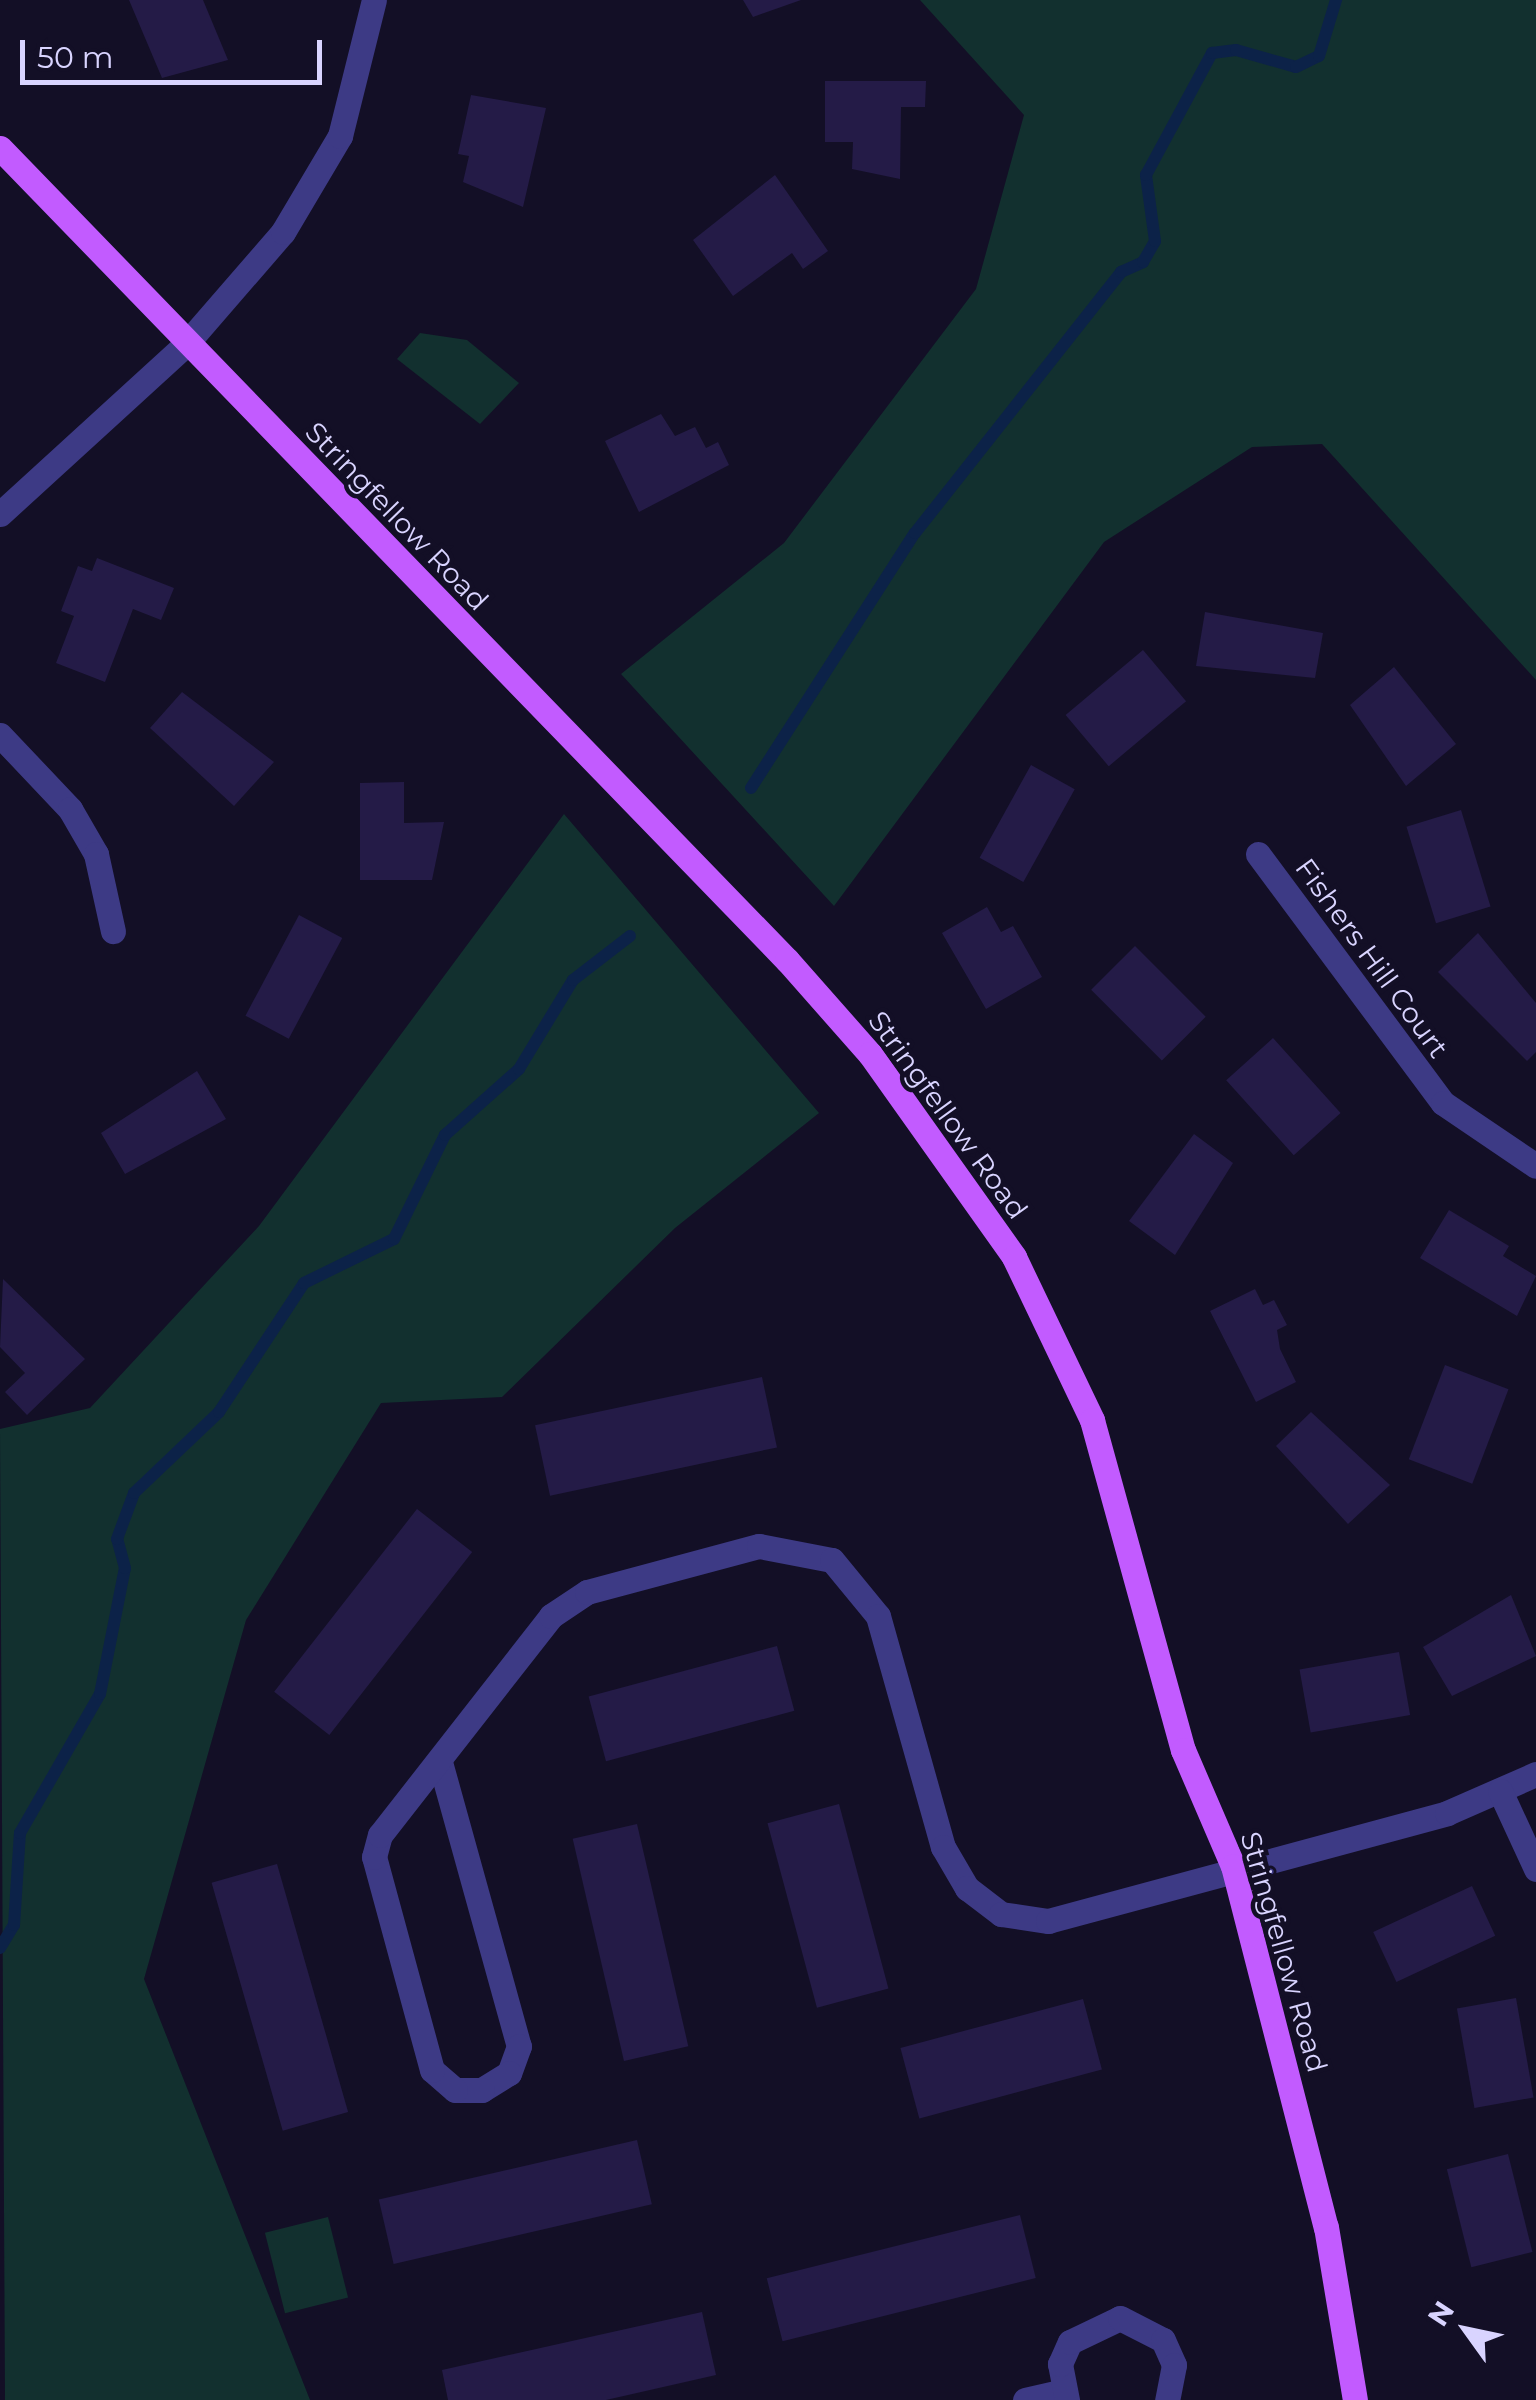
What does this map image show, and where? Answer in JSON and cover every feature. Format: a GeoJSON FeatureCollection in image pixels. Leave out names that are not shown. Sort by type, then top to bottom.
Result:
{"type":"FeatureCollection","features":[{"type":"Feature","properties":{"kind":"main road","name":"Stringfellow Road"},"geometry":{"type":"LineString","coordinates":[[0,148],[787,960],[965,1179],[1014,1257],[1092,1420],[1183,1750],[1232,1866],[1326,2226],[1355,2400]]}},
{"type":"Feature","properties":{"kind":"street"},"geometry":{"type":"LineString","coordinates":[[0,514],[186,344],[314,186],[359,84],[374,0]]}},
{"type":"Feature","properties":{"kind":"street"},"geometry":{"type":"LineString","coordinates":[[0,736],[79,824],[96,854],[113,931]]}},
{"type":"Feature","properties":{"kind":"street","name":"Fishers Hill Court"},"geometry":{"type":"LineString","coordinates":[[1258,854],[1443,1103],[1536,1166]]}},
{"type":"Feature","properties":{"kind":"street"},"geometry":{"type":"LineString","coordinates":[[440,1762],[519,2046],[509,2073],[482,2090],[455,2090],[432,2070],[374,1857],[380,1835],[570,1600],[758,1546],[794,1546],[858,1582],[878,1616],[943,1848],[967,1888],[1001,1914],[1048,1921],[1232,1866],[1391,1830],[1536,1774]]}},
{"type":"Feature","properties":{"kind":"street"},"geometry":{"type":"LineString","coordinates":[[1500,1791],[1536,1869]]}},
{"type":"Feature","properties":{"kind":"street"},"geometry":{"type":"LineString","coordinates":[[1025,2400],[1064,2396],[1070,2342],[1120,2318],[1163,2340],[1174,2365],[1168,2400]]}},
{"type":"Feature","properties":{"kind":"green space"},"geometry":{"type":"Polygon","coordinates":[[[920,0],[1536,0],[1536,680],[1322,444],[1252,447],[1104,542],[834,906],[621,674],[784,543],[976,289],[1024,115],[920,0]]]}},
{"type":"Feature","properties":{"kind":"green space"},"geometry":{"type":"Polygon","coordinates":[[[420,333],[467,340],[519,383],[480,424],[397,359],[420,333]]]}},
{"type":"Feature","properties":{"kind":"green space"},"geometry":{"type":"Polygon","coordinates":[[[564,814],[819,1113],[675,1228],[502,1397],[381,1403],[246,1620],[144,1979],[310,2400],[5,2400],[0,1429],[90,1408],[259,1226],[564,814]]]}},
{"type":"Feature","properties":{"kind":"green space"},"geometry":{"type":"Polygon","coordinates":[[[328,2217],[348,2298],[285,2313],[265,2233],[328,2217]]]}},
{"type":"Feature","properties":{"kind":"building"},"geometry":{"type":"Polygon","coordinates":[[[129,0],[203,0],[228,60],[162,78],[129,0]]]}},
{"type":"Feature","properties":{"kind":"building"},"geometry":{"type":"Polygon","coordinates":[[[743,0],[801,0],[753,17],[743,0]]]}},
{"type":"Feature","properties":{"kind":"building"},"geometry":{"type":"Polygon","coordinates":[[[825,81],[926,81],[925,107],[901,107],[900,179],[852,169],[853,142],[825,142],[825,81]]]}},
{"type":"Feature","properties":{"kind":"building"},"geometry":{"type":"Polygon","coordinates":[[[471,95],[546,108],[523,207],[463,182],[469,156],[458,154],[471,95]]]}},
{"type":"Feature","properties":{"kind":"building"},"geometry":{"type":"Polygon","coordinates":[[[775,175],[828,251],[803,269],[792,253],[733,296],[693,240],[775,175]]]}},
{"type":"Feature","properties":{"kind":"building"},"geometry":{"type":"Polygon","coordinates":[[[661,414],[675,436],[695,427],[706,448],[718,442],[729,465],[639,512],[605,441],[661,414]]]}},
{"type":"Feature","properties":{"kind":"building"},"geometry":{"type":"Polygon","coordinates":[[[97,558],[174,588],[161,620],[133,609],[105,682],[56,663],[74,616],[61,611],[78,566],[92,571],[97,558]]]}},
{"type":"Feature","properties":{"kind":"building"},"geometry":{"type":"Polygon","coordinates":[[[1205,612],[1323,633],[1315,678],[1196,666],[1205,612]]]}},
{"type":"Feature","properties":{"kind":"building"},"geometry":{"type":"Polygon","coordinates":[[[1143,650],[1186,701],[1109,766],[1066,715],[1143,650]]]}},
{"type":"Feature","properties":{"kind":"building"},"geometry":{"type":"Polygon","coordinates":[[[1394,667],[1456,744],[1406,786],[1350,705],[1394,667]]]}},
{"type":"Feature","properties":{"kind":"building"},"geometry":{"type":"Polygon","coordinates":[[[182,692],[274,762],[234,806],[150,728],[182,692]]]}},
{"type":"Feature","properties":{"kind":"building"},"geometry":{"type":"Polygon","coordinates":[[[1031,765],[1075,789],[1023,882],[980,858],[1031,765]]]}},
{"type":"Feature","properties":{"kind":"building"},"geometry":{"type":"Polygon","coordinates":[[[404,782],[404,823],[444,822],[432,880],[360,880],[360,783],[404,782]]]}},
{"type":"Feature","properties":{"kind":"building"},"geometry":{"type":"Polygon","coordinates":[[[1461,810],[1491,907],[1436,923],[1406,827],[1461,810]]]}},
{"type":"Feature","properties":{"kind":"building"},"geometry":{"type":"Polygon","coordinates":[[[987,907],[1001,932],[1013,926],[1042,977],[986,1009],[942,933],[987,907]]]}},
{"type":"Feature","properties":{"kind":"building"},"geometry":{"type":"Polygon","coordinates":[[[299,915],[342,938],[289,1039],[245,1016],[299,915]]]}},
{"type":"Feature","properties":{"kind":"building"},"geometry":{"type":"Polygon","coordinates":[[[1478,933],[1536,1003],[1536,1052],[1527,1061],[1438,972],[1478,933]]]}},
{"type":"Feature","properties":{"kind":"building"},"geometry":{"type":"Polygon","coordinates":[[[1135,946],[1206,1017],[1162,1061],[1091,990],[1135,946]]]}},
{"type":"Feature","properties":{"kind":"building"},"geometry":{"type":"Polygon","coordinates":[[[1273,1038],[1341,1113],[1294,1155],[1226,1080],[1273,1038]]]}},
{"type":"Feature","properties":{"kind":"building"},"geometry":{"type":"Polygon","coordinates":[[[197,1071],[226,1119],[125,1174],[101,1133],[197,1071]]]}},
{"type":"Feature","properties":{"kind":"building"},"geometry":{"type":"Polygon","coordinates":[[[1194,1134],[1233,1163],[1175,1255],[1129,1221],[1194,1134]]]}},
{"type":"Feature","properties":{"kind":"building"},"geometry":{"type":"Polygon","coordinates":[[[1449,1210],[1509,1246],[1503,1256],[1536,1276],[1517,1316],[1420,1258],[1449,1210]]]}},
{"type":"Feature","properties":{"kind":"building"},"geometry":{"type":"Polygon","coordinates":[[[3,1279],[85,1359],[27,1415],[5,1392],[25,1373],[0,1347],[3,1279]]]}},
{"type":"Feature","properties":{"kind":"building"},"geometry":{"type":"Polygon","coordinates":[[[1255,1289],[1263,1305],[1274,1300],[1287,1325],[1277,1330],[1280,1349],[1296,1382],[1256,1402],[1210,1311],[1255,1289]]]}},
{"type":"Feature","properties":{"kind":"building"},"geometry":{"type":"Polygon","coordinates":[[[1445,1365],[1508,1389],[1472,1484],[1409,1459],[1445,1365]]]}},
{"type":"Feature","properties":{"kind":"building"},"geometry":{"type":"Polygon","coordinates":[[[762,1377],[777,1447],[550,1496],[535,1425],[762,1377]]]}},
{"type":"Feature","properties":{"kind":"building"},"geometry":{"type":"Polygon","coordinates":[[[1311,1412],[1390,1485],[1348,1524],[1276,1446],[1311,1412]]]}},
{"type":"Feature","properties":{"kind":"building"},"geometry":{"type":"Polygon","coordinates":[[[417,1509],[472,1552],[329,1735],[274,1692],[417,1509]]]}},
{"type":"Feature","properties":{"kind":"building"},"geometry":{"type":"Polygon","coordinates":[[[1511,1595],[1536,1656],[1452,1696],[1423,1647],[1511,1595]]]}},
{"type":"Feature","properties":{"kind":"building"},"geometry":{"type":"Polygon","coordinates":[[[777,1646],[794,1711],[606,1761],[589,1696],[777,1646]]]}},
{"type":"Feature","properties":{"kind":"building"},"geometry":{"type":"Polygon","coordinates":[[[1399,1652],[1410,1715],[1311,1733],[1300,1670],[1399,1652]]]}},
{"type":"Feature","properties":{"kind":"building"},"geometry":{"type":"Polygon","coordinates":[[[839,1804],[888,1988],[817,2008],[768,1823],[839,1804]]]}},
{"type":"Feature","properties":{"kind":"building"},"geometry":{"type":"Polygon","coordinates":[[[637,1824],[688,2046],[624,2061],[573,1839],[637,1824]]]}},
{"type":"Feature","properties":{"kind":"building"},"geometry":{"type":"Polygon","coordinates":[[[277,1864],[348,2112],[283,2131],[212,1883],[277,1864]]]}},
{"type":"Feature","properties":{"kind":"building"},"geometry":{"type":"Polygon","coordinates":[[[1472,1886],[1495,1936],[1396,1982],[1373,1932],[1472,1886]]]}},
{"type":"Feature","properties":{"kind":"building"},"geometry":{"type":"Polygon","coordinates":[[[1516,1998],[1534,2097],[1474,2108],[1457,2008],[1516,1998]]]}},
{"type":"Feature","properties":{"kind":"building"},"geometry":{"type":"Polygon","coordinates":[[[1083,1999],[1102,2070],[919,2118],[900,2048],[1083,1999]]]}},
{"type":"Feature","properties":{"kind":"building"},"geometry":{"type":"Polygon","coordinates":[[[637,2140],[652,2204],[394,2264],[379,2200],[637,2140]]]}},
{"type":"Feature","properties":{"kind":"building"},"geometry":{"type":"Polygon","coordinates":[[[1508,2154],[1532,2252],[1471,2267],[1447,2169],[1508,2154]]]}},
{"type":"Feature","properties":{"kind":"building"},"geometry":{"type":"Polygon","coordinates":[[[1020,2215],[1036,2278],[782,2341],[767,2278],[1020,2215]]]}},
{"type":"Feature","properties":{"kind":"building"},"geometry":{"type":"Polygon","coordinates":[[[702,2312],[716,2375],[606,2400],[448,2400],[442,2370],[702,2312]]]}},
{"type":"Feature","properties":{"kind":"waterway"},"geometry":{"type":"LineString","coordinates":[[751,788],[915,533],[1121,272],[1143,262],[1155,241],[1146,175],[1212,53],[1236,50],[1296,67],[1319,56],[1336,0]]}},
{"type":"Feature","properties":{"kind":"waterway"},"geometry":{"type":"LineString","coordinates":[[0,1948],[14,1925],[20,1833],[100,1694],[125,1568],[117,1539],[134,1493],[219,1412],[304,1283],[394,1239],[445,1135],[519,1069],[573,980],[630,936]]}}]}
